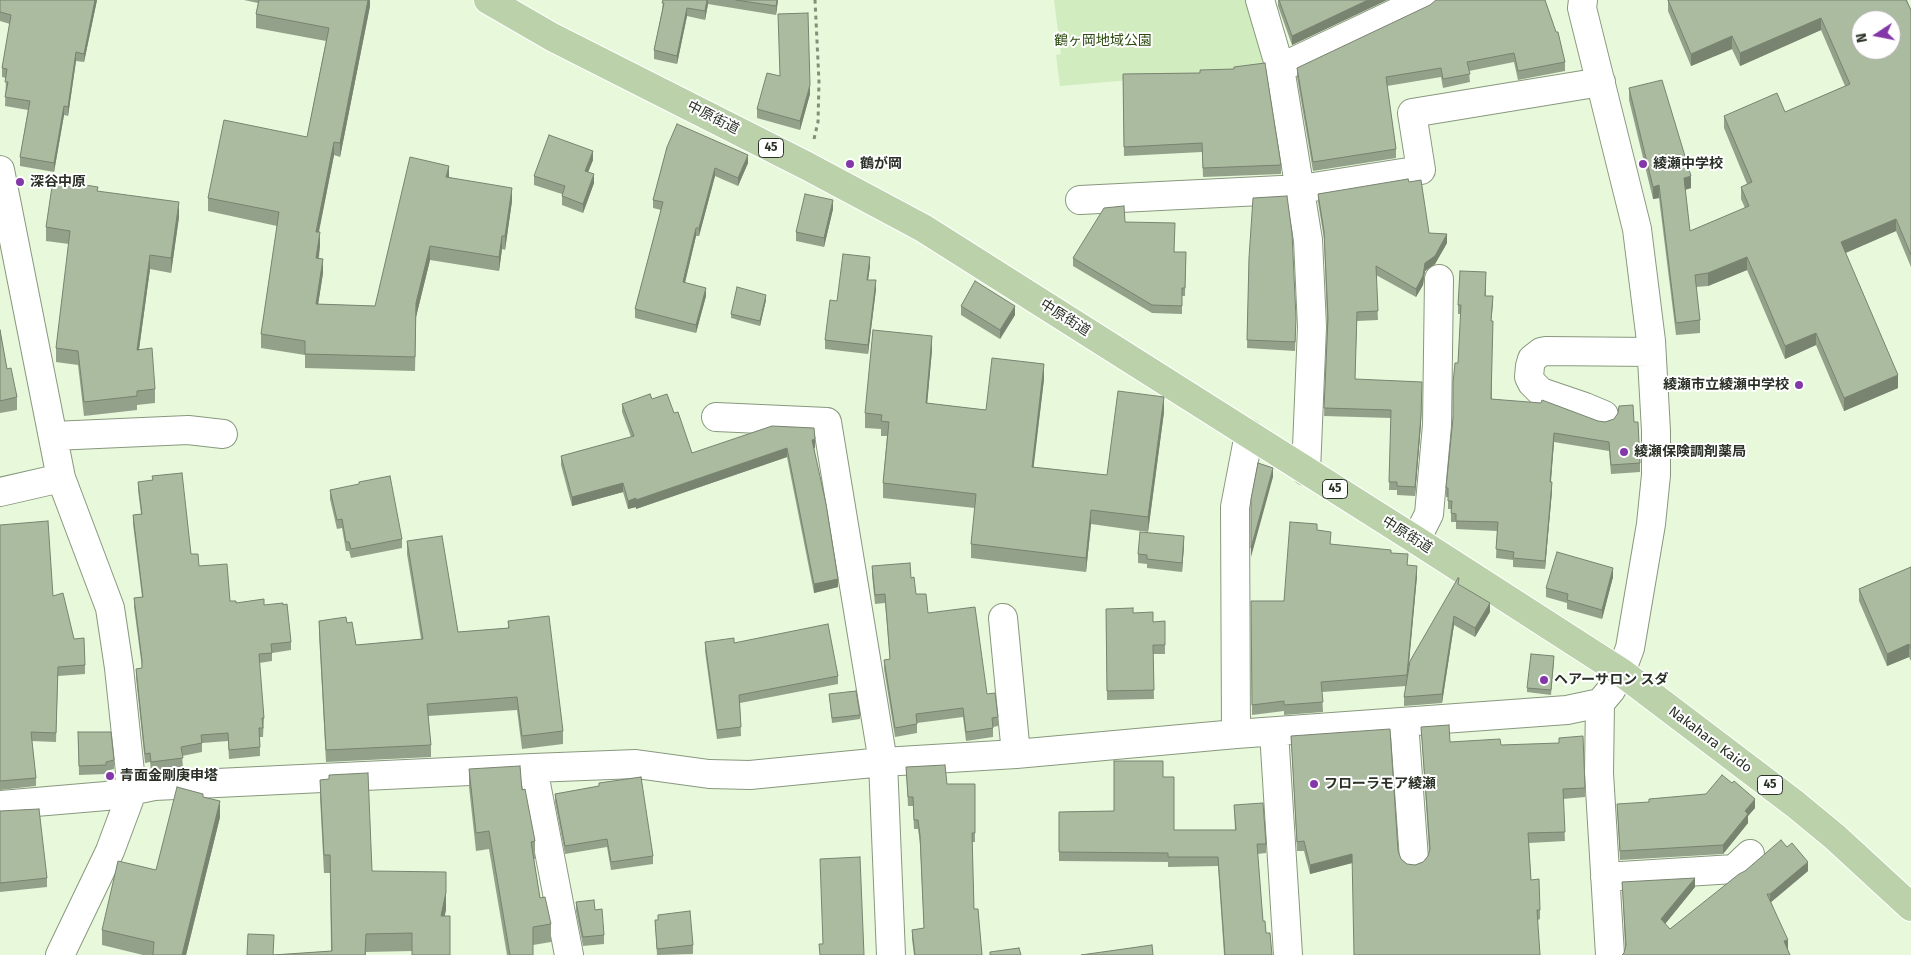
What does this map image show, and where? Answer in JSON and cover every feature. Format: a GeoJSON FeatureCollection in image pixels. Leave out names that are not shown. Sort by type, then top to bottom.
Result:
{"type":"FeatureCollection","features":[{"type":"Feature","properties":{"kind":"main road","name":"中原街道"},"geometry":{"type":"LineString","coordinates":[[488,0],[552,37],[807,166],[923,228],[1250,434],[1621,672]]}},
{"type":"Feature","properties":{"kind":"main road","name":"Nakahara Kaido"},"geometry":{"type":"LineString","coordinates":[[1621,672],[1795,804],[1835,837],[1911,908]]}},
{"type":"Feature","properties":{"kind":"street"},"geometry":{"type":"LineString","coordinates":[[1260,0],[1280,68],[1308,240],[1312,292],[1306,471]]}},
{"type":"Feature","properties":{"kind":"street"},"geometry":{"type":"LineString","coordinates":[[1280,68],[1423,0]]}},
{"type":"Feature","properties":{"kind":"street"},"geometry":{"type":"LineString","coordinates":[[0,805],[106,796],[154,786],[533,768],[636,764],[709,774],[750,775],[883,762],[1016,754],[1236,734],[1567,710],[1600,703],[1611,690],[1621,672],[1630,648],[1651,524],[1656,475],[1644,415],[1651,352],[1638,229],[1582,8],[1583,0]]}},
{"type":"Feature","properties":{"kind":"street"},"geometry":{"type":"LineString","coordinates":[[1080,200],[1300,189],[1421,170],[1412,113],[1601,82]]}},
{"type":"Feature","properties":{"kind":"street"},"geometry":{"type":"LineString","coordinates":[[0,170],[62,478],[110,608],[119,668],[130,772],[129,800],[110,851],[60,955]]}},
{"type":"Feature","properties":{"kind":"street"},"geometry":{"type":"LineString","coordinates":[[1416,540],[1428,514],[1438,425],[1439,280]]}},
{"type":"Feature","properties":{"kind":"street"},"geometry":{"type":"LineString","coordinates":[[1604,415],[1541,392],[1529,377],[1532,359],[1541,352],[1651,352]]}},
{"type":"Feature","properties":{"kind":"street"},"geometry":{"type":"LineString","coordinates":[[716,417],[827,422],[883,762],[891,955]]}},
{"type":"Feature","properties":{"kind":"street"},"geometry":{"type":"LineString","coordinates":[[53,436],[188,430],[222,434]]}},
{"type":"Feature","properties":{"kind":"street"},"geometry":{"type":"LineString","coordinates":[[1236,734],[1234,507],[1250,434]]}},
{"type":"Feature","properties":{"kind":"street"},"geometry":{"type":"LineString","coordinates":[[0,492],[62,478]]}},
{"type":"Feature","properties":{"kind":"street"},"geometry":{"type":"LineString","coordinates":[[1003,618],[1016,754]]}},
{"type":"Feature","properties":{"kind":"street"},"geometry":{"type":"LineString","coordinates":[[1600,703],[1599,773],[1610,955]]}},
{"type":"Feature","properties":{"kind":"street"},"geometry":{"type":"LineString","coordinates":[[1404,722],[1414,859]]}},
{"type":"Feature","properties":{"kind":"street"},"geometry":{"type":"LineString","coordinates":[[1274,732],[1288,955]]}},
{"type":"Feature","properties":{"kind":"street"},"geometry":{"type":"LineString","coordinates":[[533,768],[568,955]]}},
{"type":"Feature","properties":{"kind":"street"},"geometry":{"type":"LineString","coordinates":[[1605,877],[1734,869],[1750,854]]}},
{"type":"Feature","properties":{"kind":"path"},"geometry":{"type":"LineString","coordinates":[[807,166],[818,122],[819,82],[815,0]]}},
{"type":"Feature","properties":{"kind":"green space","name":"鶴ヶ岡地域公園"},"geometry":{"type":"Polygon","coordinates":[[[1054,0],[1249,0],[1270,68],[1060,86],[1056,55],[1061,54],[1054,0]]]}},
{"type":"Feature","properties":{"kind":"building"},"geometry":{"type":"Polygon","coordinates":[[[0,0],[95,0],[84,54],[76,52],[68,107],[64,106],[54,163],[20,157],[30,101],[5,97],[8,82],[5,82],[7,69],[2,68],[11,15],[0,12],[0,0]]]}},
{"type":"Feature","properties":{"kind":"building"},"geometry":{"type":"Polygon","coordinates":[[[259,0],[368,0],[340,143],[334,142],[316,232],[320,232],[316,258],[323,259],[316,304],[375,306],[410,157],[449,166],[446,177],[512,188],[505,236],[502,236],[499,257],[430,246],[416,303],[415,357],[305,354],[305,341],[261,334],[279,212],[208,198],[224,120],[307,137],[329,28],[256,14],[259,0]]]}},
{"type":"Feature","properties":{"kind":"building"},"geometry":{"type":"Polygon","coordinates":[[[663,0],[707,0],[705,11],[687,8],[677,56],[654,50],[664,3],[662,3],[663,0]]]}},
{"type":"Feature","properties":{"kind":"building"},"geometry":{"type":"Polygon","coordinates":[[[736,0],[777,0],[776,6],[736,0]]]}},
{"type":"Feature","properties":{"kind":"building"},"geometry":{"type":"Polygon","coordinates":[[[1279,0],[1368,0],[1292,36],[1279,0]]]}},
{"type":"Feature","properties":{"kind":"building"},"geometry":{"type":"Polygon","coordinates":[[[1436,0],[1545,0],[1556,32],[1558,32],[1565,62],[1518,71],[1514,53],[1467,62],[1470,74],[1443,79],[1441,68],[1386,77],[1396,149],[1313,162],[1297,68],[1430,5],[1436,0]]]}},
{"type":"Feature","properties":{"kind":"building"},"geometry":{"type":"Polygon","coordinates":[[[1668,0],[1906,0],[1911,10],[1911,255],[1896,219],[1841,242],[1898,375],[1844,398],[1816,333],[1785,346],[1747,257],[1708,273],[1695,275],[1700,320],[1676,323],[1659,185],[1653,187],[1629,88],[1662,80],[1691,176],[1684,178],[1690,231],[1749,206],[1741,187],[1752,182],[1724,116],[1777,93],[1785,112],[1850,84],[1821,18],[1740,53],[1732,36],[1691,54],[1668,0]]]}},
{"type":"Feature","properties":{"kind":"building"},"geometry":{"type":"Polygon","coordinates":[[[808,13],[810,85],[800,121],[757,109],[767,73],[780,76],[778,14],[808,13]]]}},
{"type":"Feature","properties":{"kind":"building"},"geometry":{"type":"Polygon","coordinates":[[[1265,63],[1281,165],[1203,168],[1202,143],[1124,147],[1123,74],[1200,73],[1200,70],[1234,69],[1234,67],[1265,63]]]}},
{"type":"Feature","properties":{"kind":"building"},"geometry":{"type":"Polygon","coordinates":[[[677,124],[748,155],[738,178],[715,168],[699,228],[696,228],[683,282],[706,288],[696,325],[635,309],[663,202],[653,200],[667,147],[677,124]]]}},
{"type":"Feature","properties":{"kind":"building"},"geometry":{"type":"Polygon","coordinates":[[[549,135],[593,151],[585,171],[594,174],[583,204],[562,196],[565,186],[534,176],[549,135]]]}},
{"type":"Feature","properties":{"kind":"building"},"geometry":{"type":"Polygon","coordinates":[[[1408,179],[1409,182],[1421,180],[1429,233],[1447,234],[1435,256],[1425,263],[1423,276],[1416,289],[1376,266],[1378,311],[1357,312],[1355,379],[1422,382],[1415,487],[1397,486],[1397,482],[1389,482],[1391,410],[1324,408],[1328,318],[1324,231],[1318,194],[1408,179]]]}},
{"type":"Feature","properties":{"kind":"building"},"geometry":{"type":"Polygon","coordinates":[[[53,180],[98,187],[97,191],[179,202],[171,258],[150,255],[137,350],[152,348],[155,389],[137,391],[137,396],[84,402],[78,351],[56,348],[70,231],[46,227],[53,180]]]}},
{"type":"Feature","properties":{"kind":"building"},"geometry":{"type":"Polygon","coordinates":[[[805,194],[833,200],[824,238],[796,232],[805,194]]]}},
{"type":"Feature","properties":{"kind":"building"},"geometry":{"type":"Polygon","coordinates":[[[1287,196],[1292,233],[1296,318],[1295,342],[1247,340],[1253,198],[1287,196]]]}},
{"type":"Feature","properties":{"kind":"building"},"geometry":{"type":"Polygon","coordinates":[[[1124,206],[1125,222],[1175,223],[1174,252],[1186,252],[1185,288],[1182,288],[1182,306],[1152,305],[1073,258],[1104,208],[1124,206]]]}},
{"type":"Feature","properties":{"kind":"building"},"geometry":{"type":"Polygon","coordinates":[[[843,254],[870,257],[867,280],[876,280],[868,345],[825,340],[830,300],[837,301],[843,254]]]}},
{"type":"Feature","properties":{"kind":"building"},"geometry":{"type":"Polygon","coordinates":[[[1460,271],[1486,272],[1485,296],[1493,296],[1491,321],[1493,321],[1491,399],[1541,403],[1542,400],[1605,422],[1614,419],[1618,413],[1619,406],[1633,405],[1634,422],[1638,422],[1640,463],[1611,465],[1609,442],[1554,433],[1545,561],[1513,558],[1514,552],[1496,549],[1498,522],[1456,521],[1456,514],[1451,513],[1452,501],[1448,501],[1448,488],[1446,488],[1453,418],[1453,383],[1455,363],[1458,363],[1461,305],[1458,305],[1460,271]]]}},
{"type":"Feature","properties":{"kind":"building"},"geometry":{"type":"Polygon","coordinates":[[[975,281],[1015,306],[1000,330],[961,306],[975,281]]]}},
{"type":"Feature","properties":{"kind":"building"},"geometry":{"type":"Polygon","coordinates":[[[737,287],[766,295],[760,321],[731,314],[737,287]]]}},
{"type":"Feature","properties":{"kind":"building"},"geometry":{"type":"Polygon","coordinates":[[[0,330],[7,369],[11,368],[17,397],[0,401],[0,330]]]}},
{"type":"Feature","properties":{"kind":"building"},"geometry":{"type":"Polygon","coordinates":[[[873,330],[932,336],[926,403],[986,410],[992,358],[1044,364],[1032,467],[1107,475],[1118,391],[1164,397],[1148,517],[1091,510],[1086,558],[971,544],[976,494],[883,483],[889,422],[881,421],[882,415],[865,413],[873,330]]]}},
{"type":"Feature","properties":{"kind":"building"},"geometry":{"type":"Polygon","coordinates":[[[650,394],[652,399],[667,394],[674,413],[678,412],[692,453],[772,426],[814,428],[815,439],[812,440],[826,504],[838,579],[814,584],[787,448],[636,500],[636,498],[628,501],[623,483],[572,497],[561,456],[634,436],[622,404],[650,394]]]}},
{"type":"Feature","properties":{"kind":"building"},"geometry":{"type":"Polygon","coordinates":[[[1258,463],[1273,468],[1251,548],[1251,499],[1258,463]]]}},
{"type":"Feature","properties":{"kind":"building"},"geometry":{"type":"Polygon","coordinates":[[[182,473],[191,554],[198,554],[199,566],[227,564],[230,601],[236,601],[236,603],[264,599],[264,605],[287,604],[291,642],[271,644],[272,653],[259,654],[264,718],[262,718],[263,728],[259,728],[260,747],[229,750],[228,733],[201,735],[202,743],[181,747],[183,758],[151,762],[150,753],[145,754],[136,669],[142,668],[142,660],[134,598],[143,597],[133,515],[142,514],[138,482],[153,480],[152,476],[182,473]]]}},
{"type":"Feature","properties":{"kind":"building"},"geometry":{"type":"Polygon","coordinates":[[[390,476],[402,539],[351,549],[349,542],[346,542],[342,519],[337,520],[330,490],[390,476]]]}},
{"type":"Feature","properties":{"kind":"building"},"geometry":{"type":"Polygon","coordinates":[[[48,521],[53,596],[63,593],[74,639],[84,638],[85,665],[58,667],[56,733],[31,732],[36,778],[0,781],[0,525],[48,521]]]}},
{"type":"Feature","properties":{"kind":"building"},"geometry":{"type":"Polygon","coordinates":[[[1290,522],[1317,524],[1317,530],[1331,532],[1330,544],[1391,550],[1391,553],[1408,554],[1407,565],[1417,566],[1407,675],[1321,682],[1323,702],[1284,705],[1284,701],[1252,705],[1251,601],[1284,601],[1290,522]]]}},
{"type":"Feature","properties":{"kind":"building"},"geometry":{"type":"Polygon","coordinates":[[[1140,532],[1184,536],[1182,563],[1147,559],[1147,555],[1138,554],[1140,532]]]}},
{"type":"Feature","properties":{"kind":"building"},"geometry":{"type":"Polygon","coordinates":[[[442,536],[458,632],[509,628],[508,621],[549,616],[563,731],[522,736],[517,697],[427,704],[431,745],[326,750],[319,621],[346,617],[347,623],[352,622],[356,645],[423,639],[407,541],[442,536]]]}},
{"type":"Feature","properties":{"kind":"building"},"geometry":{"type":"Polygon","coordinates":[[[1557,552],[1613,568],[1602,610],[1567,600],[1568,594],[1546,588],[1557,552]]]}},
{"type":"Feature","properties":{"kind":"building"},"geometry":{"type":"Polygon","coordinates":[[[910,563],[911,578],[914,577],[916,594],[926,594],[928,613],[975,607],[987,694],[995,693],[998,717],[992,718],[993,728],[966,732],[963,708],[916,714],[917,724],[895,728],[884,660],[890,659],[885,594],[875,595],[872,566],[910,563]]]}},
{"type":"Feature","properties":{"kind":"building"},"geometry":{"type":"Polygon","coordinates":[[[1911,567],[1911,649],[1909,644],[1887,654],[1859,589],[1911,567]]]}},
{"type":"Feature","properties":{"kind":"building"},"geometry":{"type":"Polygon","coordinates":[[[1458,578],[1458,584],[1490,603],[1475,628],[1454,616],[1442,694],[1404,697],[1410,661],[1458,578]]]}},
{"type":"Feature","properties":{"kind":"building"},"geometry":{"type":"Polygon","coordinates":[[[1133,608],[1133,613],[1153,612],[1153,622],[1165,621],[1165,645],[1153,645],[1154,690],[1107,691],[1106,609],[1133,608]]]}},
{"type":"Feature","properties":{"kind":"building"},"geometry":{"type":"Polygon","coordinates":[[[828,624],[838,676],[739,695],[741,727],[717,730],[705,642],[734,638],[734,643],[828,624]]]}},
{"type":"Feature","properties":{"kind":"building"},"geometry":{"type":"Polygon","coordinates":[[[1531,654],[1554,656],[1551,690],[1527,688],[1531,654]]]}},
{"type":"Feature","properties":{"kind":"building"},"geometry":{"type":"Polygon","coordinates":[[[856,691],[860,715],[832,718],[829,694],[856,691]]]}},
{"type":"Feature","properties":{"kind":"building"},"geometry":{"type":"Polygon","coordinates":[[[1449,725],[1450,742],[1500,739],[1501,745],[1559,743],[1559,738],[1583,736],[1585,788],[1563,789],[1565,832],[1528,833],[1531,880],[1539,879],[1540,910],[1537,910],[1540,955],[1354,955],[1352,854],[1310,865],[1304,841],[1297,842],[1291,736],[1390,729],[1398,851],[1401,859],[1407,864],[1415,865],[1423,862],[1428,856],[1430,849],[1421,727],[1449,725]]]}},
{"type":"Feature","properties":{"kind":"building"},"geometry":{"type":"Polygon","coordinates":[[[78,732],[111,732],[114,760],[106,762],[106,765],[79,766],[78,732]]]}},
{"type":"Feature","properties":{"kind":"building"},"geometry":{"type":"Polygon","coordinates":[[[1114,761],[1163,761],[1163,777],[1174,777],[1174,830],[1236,830],[1234,805],[1263,803],[1266,844],[1257,844],[1263,921],[1265,921],[1266,933],[1270,933],[1272,955],[1225,955],[1218,857],[1168,857],[1168,853],[1059,852],[1059,812],[1114,811],[1114,761]]]}},
{"type":"Feature","properties":{"kind":"building"},"geometry":{"type":"Polygon","coordinates":[[[945,765],[947,784],[975,784],[975,833],[972,833],[974,909],[978,909],[982,955],[915,955],[912,930],[924,928],[920,835],[918,820],[914,820],[913,797],[908,797],[906,767],[945,765]]]}},
{"type":"Feature","properties":{"kind":"building"},"geometry":{"type":"Polygon","coordinates":[[[520,766],[522,790],[525,789],[535,841],[531,842],[540,898],[545,897],[551,924],[533,927],[533,955],[510,955],[489,831],[476,833],[469,769],[520,766]]]}},
{"type":"Feature","properties":{"kind":"building"},"geometry":{"type":"Polygon","coordinates":[[[368,773],[372,871],[446,872],[446,892],[441,916],[450,916],[450,955],[412,955],[412,933],[366,934],[365,955],[273,955],[332,951],[330,855],[324,855],[320,780],[329,779],[329,775],[368,773]]]}},
{"type":"Feature","properties":{"kind":"building"},"geometry":{"type":"Polygon","coordinates":[[[1722,775],[1732,783],[1734,781],[1755,799],[1745,811],[1748,814],[1723,845],[1620,851],[1617,804],[1649,802],[1649,799],[1706,794],[1722,775]]]}},
{"type":"Feature","properties":{"kind":"building"},"geometry":{"type":"Polygon","coordinates":[[[641,777],[653,856],[611,862],[607,839],[565,846],[555,794],[599,786],[599,783],[641,777]]]}},
{"type":"Feature","properties":{"kind":"building"},"geometry":{"type":"Polygon","coordinates":[[[177,787],[220,801],[182,955],[153,955],[154,942],[102,930],[118,861],[156,870],[177,787]]]}},
{"type":"Feature","properties":{"kind":"building"},"geometry":{"type":"Polygon","coordinates":[[[39,809],[47,878],[0,883],[0,811],[39,809]]]}},
{"type":"Feature","properties":{"kind":"building"},"geometry":{"type":"Polygon","coordinates":[[[1781,840],[1787,847],[1792,843],[1808,862],[1770,894],[1767,894],[1788,940],[1784,941],[1790,955],[1622,955],[1626,945],[1622,882],[1695,878],[1661,919],[1670,929],[1745,871],[1781,840]]]}},
{"type":"Feature","properties":{"kind":"building"},"geometry":{"type":"Polygon","coordinates":[[[860,857],[864,955],[820,955],[819,944],[823,944],[820,859],[860,857]]]}},
{"type":"Feature","properties":{"kind":"building"},"geometry":{"type":"Polygon","coordinates":[[[594,900],[595,910],[602,909],[604,935],[583,937],[576,902],[594,900]]]}},
{"type":"Feature","properties":{"kind":"building"},"geometry":{"type":"Polygon","coordinates":[[[690,911],[693,945],[657,949],[655,920],[658,920],[658,915],[690,911]]]}},
{"type":"Feature","properties":{"kind":"building"},"geometry":{"type":"Polygon","coordinates":[[[248,934],[274,935],[273,955],[247,955],[248,934]]]}},
{"type":"Feature","properties":{"kind":"building"},"geometry":{"type":"Polygon","coordinates":[[[1152,945],[1153,955],[1081,955],[1152,945]]]}},
{"type":"Feature","properties":{"kind":"building"},"geometry":{"type":"Polygon","coordinates":[[[1019,948],[1021,955],[990,955],[990,952],[1019,948]]]}},
{"type":"Feature","properties":{"kind":"place","name":"鶴が岡"},"geometry":{"type":"Point","coordinates":[850,164]}},
{"type":"Feature","properties":{"kind":"place","name":"綾瀬中学校"},"geometry":{"type":"Point","coordinates":[1643,164]}},
{"type":"Feature","properties":{"kind":"place","name":"深谷中原"},"geometry":{"type":"Point","coordinates":[20,182]}},
{"type":"Feature","properties":{"kind":"place","name":"綾瀬市立綾瀬中学校"},"geometry":{"type":"Point","coordinates":[1799,385]}},
{"type":"Feature","properties":{"kind":"place","name":"綾瀬保険調剤薬局"},"geometry":{"type":"Point","coordinates":[1624,452]}},
{"type":"Feature","properties":{"kind":"place","name":"ヘアーサロン スダ"},"geometry":{"type":"Point","coordinates":[1544,680]}},
{"type":"Feature","properties":{"kind":"place","name":"青面金剛庚申塔"},"geometry":{"type":"Point","coordinates":[110,776]}},
{"type":"Feature","properties":{"kind":"place","name":"フローラモア綾瀬"},"geometry":{"type":"Point","coordinates":[1314,784]}}]}
